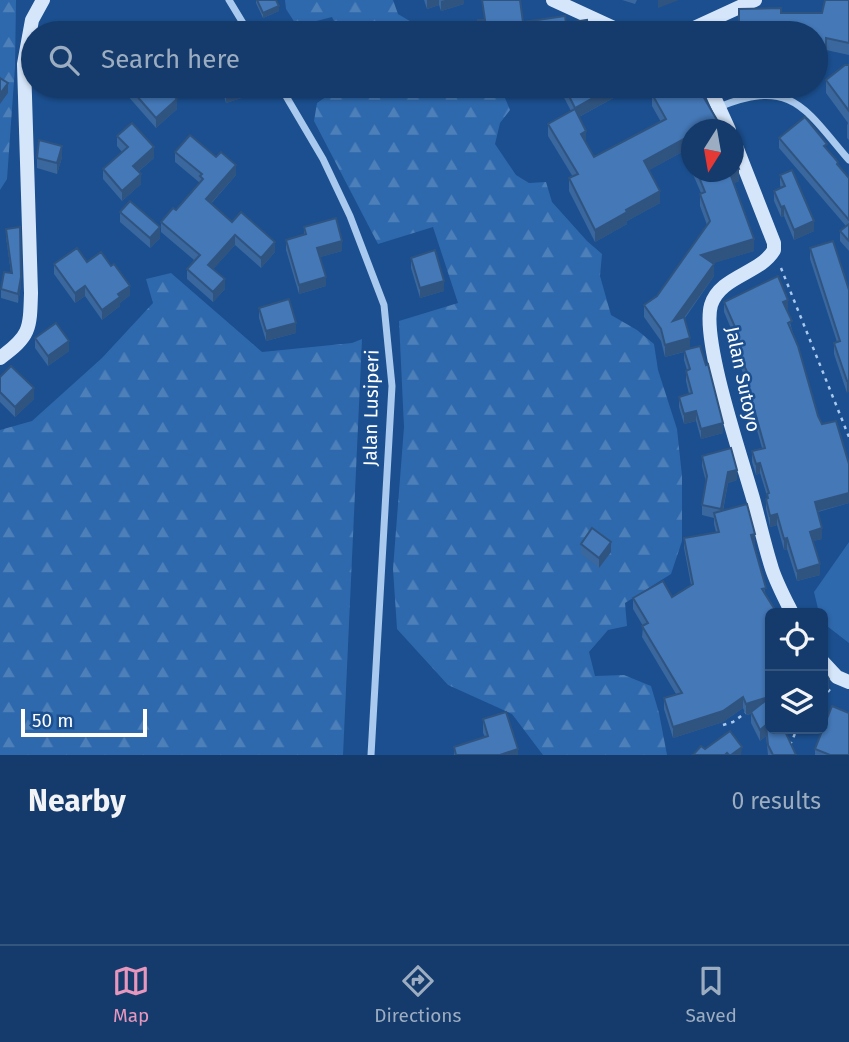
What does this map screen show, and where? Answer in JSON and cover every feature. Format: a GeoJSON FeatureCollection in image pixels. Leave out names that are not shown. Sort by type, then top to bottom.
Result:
{"type":"FeatureCollection","features":[{"type":"Feature","properties":{"kind":"main road"},"geometry":{"type":"LineString","coordinates":[[32,21],[43,0]]}},
{"type":"Feature","properties":{"kind":"main road"},"geometry":{"type":"LineString","coordinates":[[553,0],[599,21]]}},
{"type":"Feature","properties":{"kind":"main road"},"geometry":{"type":"LineString","coordinates":[[711,21],[755,0]]}},
{"type":"Feature","properties":{"kind":"main road"},"geometry":{"type":"LineString","coordinates":[[0,358],[22,342],[29,326],[25,98]]}},
{"type":"Feature","properties":{"kind":"main road"},"geometry":{"type":"LineString","coordinates":[[715,98],[724,119]]}},
{"type":"Feature","properties":{"kind":"main road"},"geometry":{"type":"LineString","coordinates":[[744,168],[774,243],[774,250]]}},
{"type":"Feature","properties":{"kind":"main road","name":"Jalan Sutoyo"},"geometry":{"type":"LineString","coordinates":[[774,250],[766,259],[736,278],[714,300],[710,309],[710,332],[728,409],[773,572],[790,608]]}},
{"type":"Feature","properties":{"kind":"main road"},"geometry":{"type":"LineString","coordinates":[[828,667],[837,677],[849,682]]}},
{"type":"Feature","properties":{"kind":"street"},"geometry":{"type":"LineString","coordinates":[[229,0],[242,21]]}},
{"type":"Feature","properties":{"kind":"street","name":"Jalan Lusiperi"},"geometry":{"type":"LineString","coordinates":[[287,98],[323,159],[345,205],[376,278],[384,305],[392,386],[371,755]]}},
{"type":"Feature","properties":{"kind":"street"},"geometry":{"type":"LineString","coordinates":[[719,107],[746,98]]}},
{"type":"Feature","properties":{"kind":"street"},"geometry":{"type":"LineString","coordinates":[[786,98],[807,112],[849,160]]}},
{"type":"Feature","properties":{"kind":"path"},"geometry":{"type":"LineString","coordinates":[[774,250],[849,437]]}},
{"type":"Feature","properties":{"kind":"path"},"geometry":{"type":"LineString","coordinates":[[723,725],[733,722],[757,706]]}},
{"type":"Feature","properties":{"kind":"path"},"geometry":{"type":"LineString","coordinates":[[788,750],[792,736]]}},
{"type":"Feature","properties":{"kind":"green space"},"geometry":{"type":"Polygon","coordinates":[[[0,0],[16,0],[15,67],[7,179],[0,190],[0,0]]]}},
{"type":"Feature","properties":{"kind":"green space"},"geometry":{"type":"Polygon","coordinates":[[[285,0],[393,0],[398,14],[410,21],[334,21],[332,17],[316,21],[294,21],[286,9],[285,0]]]}},
{"type":"Feature","properties":{"kind":"green space"},"geometry":{"type":"Polygon","coordinates":[[[324,98],[505,98],[510,110],[500,123],[495,144],[516,175],[529,183],[546,182],[552,202],[602,254],[600,276],[611,315],[637,330],[654,344],[658,370],[677,429],[682,476],[682,541],[671,574],[625,603],[627,626],[608,630],[589,652],[595,676],[624,675],[651,686],[667,755],[543,755],[512,714],[448,685],[397,629],[393,569],[404,427],[399,321],[458,303],[433,227],[378,244],[314,121],[317,103],[324,98]]]}},
{"type":"Feature","properties":{"kind":"green space"},"geometry":{"type":"Polygon","coordinates":[[[171,273],[262,352],[352,343],[362,339],[343,755],[0,755],[0,430],[32,421],[102,358],[153,303],[146,279],[171,273]]]}},
{"type":"Feature","properties":{"kind":"green space"},"geometry":{"type":"Polygon","coordinates":[[[849,542],[849,643],[828,627],[828,608],[818,608],[814,592],[849,542]]]}},
{"type":"Feature","properties":{"kind":"building"},"geometry":{"type":"Polygon","coordinates":[[[257,0],[276,0],[279,6],[263,13],[257,0]]]}},
{"type":"Feature","properties":{"kind":"building"},"geometry":{"type":"Polygon","coordinates":[[[482,0],[520,0],[523,21],[478,20],[485,20],[482,0]]]}},
{"type":"Feature","properties":{"kind":"building"},"geometry":{"type":"Polygon","coordinates":[[[825,0],[849,0],[849,43],[828,38],[828,21],[739,21],[739,9],[781,8],[781,13],[822,13],[825,0]]]}},
{"type":"Feature","properties":{"kind":"building"},"geometry":{"type":"Polygon","coordinates":[[[565,16],[566,21],[530,21],[565,16]]]}},
{"type":"Feature","properties":{"kind":"building"},"geometry":{"type":"Polygon","coordinates":[[[845,65],[849,65],[849,111],[828,83],[828,78],[845,65]]]}},
{"type":"Feature","properties":{"kind":"building"},"geometry":{"type":"Polygon","coordinates":[[[0,78],[8,83],[0,94],[0,78]]]}},
{"type":"Feature","properties":{"kind":"building"},"geometry":{"type":"Polygon","coordinates":[[[138,98],[176,98],[177,99],[156,118],[138,98]]]}},
{"type":"Feature","properties":{"kind":"building"},"geometry":{"type":"Polygon","coordinates":[[[570,98],[593,98],[575,108],[570,98]]]}},
{"type":"Feature","properties":{"kind":"building"},"geometry":{"type":"Polygon","coordinates":[[[654,98],[704,98],[716,119],[681,119],[681,141],[644,161],[660,191],[595,230],[569,178],[578,174],[548,124],[575,109],[586,131],[581,134],[594,157],[666,119],[654,98]]]}},
{"type":"Feature","properties":{"kind":"building"},"geometry":{"type":"Polygon","coordinates":[[[805,117],[849,178],[849,220],[779,138],[805,117]]]}},
{"type":"Feature","properties":{"kind":"building"},"geometry":{"type":"Polygon","coordinates":[[[132,123],[154,147],[133,166],[141,174],[122,191],[103,169],[128,147],[117,136],[132,123]]]}},
{"type":"Feature","properties":{"kind":"building"},"geometry":{"type":"Polygon","coordinates":[[[190,135],[216,157],[221,152],[236,165],[206,199],[232,222],[241,212],[275,242],[261,258],[235,235],[208,265],[225,279],[213,292],[187,269],[200,255],[161,222],[173,208],[176,210],[203,179],[200,176],[202,174],[175,152],[190,135]]]}},
{"type":"Feature","properties":{"kind":"building"},"geometry":{"type":"Polygon","coordinates":[[[39,140],[62,146],[57,163],[37,158],[39,140]]]}},
{"type":"Feature","properties":{"kind":"building"},"geometry":{"type":"Polygon","coordinates":[[[792,170],[814,221],[794,230],[774,191],[785,186],[780,175],[792,170]]]}},
{"type":"Feature","properties":{"kind":"building"},"geometry":{"type":"Polygon","coordinates":[[[701,182],[733,182],[754,239],[701,255],[714,264],[673,321],[684,317],[690,338],[665,345],[661,329],[644,305],[657,296],[710,221],[700,194],[705,192],[701,182]]]}},
{"type":"Feature","properties":{"kind":"building"},"geometry":{"type":"Polygon","coordinates":[[[130,201],[160,227],[150,238],[120,212],[130,201]]]}},
{"type":"Feature","properties":{"kind":"building"},"geometry":{"type":"Polygon","coordinates":[[[336,218],[342,241],[317,248],[326,277],[299,285],[286,240],[306,234],[304,227],[336,218]]]}},
{"type":"Feature","properties":{"kind":"building"},"geometry":{"type":"Polygon","coordinates":[[[849,224],[849,241],[840,231],[849,224]]]}},
{"type":"Feature","properties":{"kind":"building"},"geometry":{"type":"Polygon","coordinates":[[[20,227],[21,277],[18,294],[1,289],[4,272],[12,273],[6,229],[20,227]]]}},
{"type":"Feature","properties":{"kind":"building"},"geometry":{"type":"Polygon","coordinates":[[[833,241],[849,290],[849,381],[834,343],[840,341],[810,248],[833,241]]]}},
{"type":"Feature","properties":{"kind":"building"},"geometry":{"type":"Polygon","coordinates":[[[77,248],[87,262],[101,252],[111,266],[114,264],[130,286],[102,310],[85,286],[75,293],[54,264],[77,248]]]}},
{"type":"Feature","properties":{"kind":"building"},"geometry":{"type":"Polygon","coordinates":[[[435,250],[444,281],[420,288],[411,258],[435,250]]]}},
{"type":"Feature","properties":{"kind":"building"},"geometry":{"type":"Polygon","coordinates":[[[778,276],[788,300],[783,302],[792,321],[788,323],[798,346],[818,416],[822,424],[836,421],[849,464],[849,493],[815,502],[822,528],[810,532],[820,564],[797,571],[777,514],[770,516],[766,499],[769,493],[760,463],[756,464],[752,451],[765,448],[746,380],[750,379],[733,339],[739,336],[724,302],[778,276]]]}},
{"type":"Feature","properties":{"kind":"building"},"geometry":{"type":"Polygon","coordinates":[[[289,299],[296,323],[266,331],[259,308],[289,299]]]}},
{"type":"Feature","properties":{"kind":"building"},"geometry":{"type":"Polygon","coordinates":[[[56,323],[69,341],[48,356],[35,338],[56,323]]]}},
{"type":"Feature","properties":{"kind":"building"},"geometry":{"type":"Polygon","coordinates":[[[700,346],[706,365],[708,364],[723,423],[701,429],[696,411],[684,414],[679,397],[692,393],[686,371],[690,369],[684,350],[700,346]]]}},
{"type":"Feature","properties":{"kind":"building"},"geometry":{"type":"Polygon","coordinates":[[[11,366],[34,388],[15,407],[0,392],[0,377],[11,366]]]}},
{"type":"Feature","properties":{"kind":"building"},"geometry":{"type":"Polygon","coordinates":[[[731,448],[737,470],[728,472],[721,509],[702,505],[707,476],[702,456],[731,448]]]}},
{"type":"Feature","properties":{"kind":"building"},"geometry":{"type":"Polygon","coordinates":[[[747,504],[755,534],[751,535],[766,588],[762,589],[774,608],[765,608],[765,698],[746,704],[743,697],[723,711],[673,727],[664,698],[682,693],[642,626],[648,623],[633,598],[663,581],[672,597],[693,584],[684,538],[719,532],[714,513],[747,504]]]}},
{"type":"Feature","properties":{"kind":"building"},"geometry":{"type":"Polygon","coordinates":[[[592,528],[611,542],[599,558],[581,544],[592,528]]]}},
{"type":"Feature","properties":{"kind":"building"},"geometry":{"type":"Polygon","coordinates":[[[765,701],[765,726],[760,730],[751,712],[765,701]]]}},
{"type":"Feature","properties":{"kind":"building"},"geometry":{"type":"Polygon","coordinates":[[[832,706],[849,713],[849,755],[830,755],[815,749],[821,734],[828,734],[828,716],[832,706]]]}},
{"type":"Feature","properties":{"kind":"building"},"geometry":{"type":"Polygon","coordinates":[[[506,712],[518,749],[500,755],[456,755],[454,747],[488,736],[483,719],[506,712]]]}},
{"type":"Feature","properties":{"kind":"building"},"geometry":{"type":"Polygon","coordinates":[[[730,731],[742,747],[731,755],[693,755],[701,746],[705,749],[730,731]]]}},
{"type":"Feature","properties":{"kind":"building"},"geometry":{"type":"Polygon","coordinates":[[[767,734],[786,734],[796,755],[773,755],[767,734]]]}}]}
